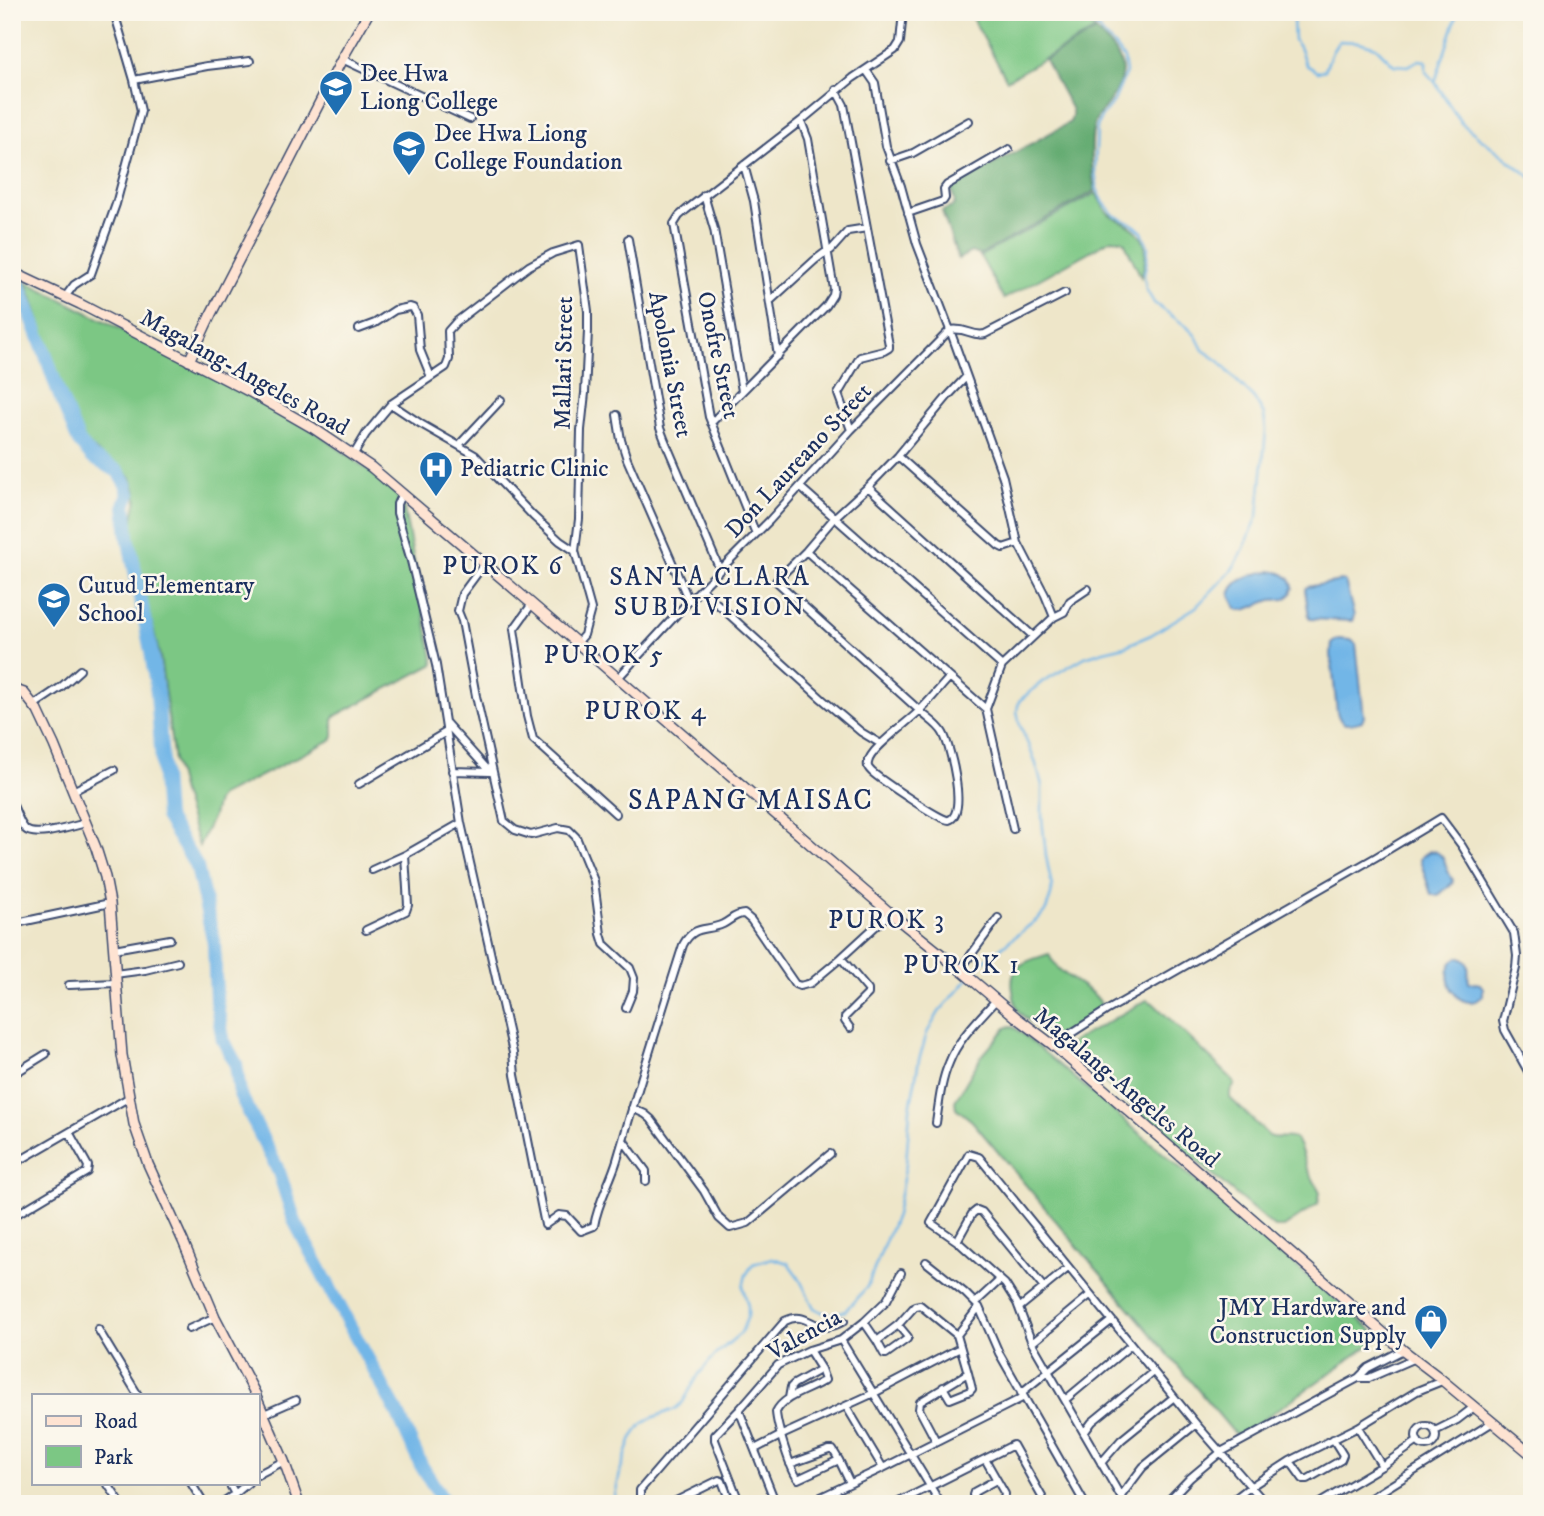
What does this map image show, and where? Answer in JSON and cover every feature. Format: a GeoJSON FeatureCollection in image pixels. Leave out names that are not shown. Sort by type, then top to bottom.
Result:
{"type":"FeatureCollection","features":[{"type":"Feature","properties":{"kind":"main road"},"geometry":{"type":"LineString","coordinates":[[190,361],[211,314],[342,59],[369,12]]}},
{"type":"Feature","properties":{"kind":"main road","name":"Magalang-Angeles Road"},"geometry":{"type":"LineString","coordinates":[[13,273],[271,403],[371,467],[890,913],[1053,1045],[1403,1350],[1532,1455]]}},
{"type":"Feature","properties":{"kind":"main road"},"geometry":{"type":"LineString","coordinates":[[12,689],[24,693],[34,705],[54,745],[101,864],[110,903],[122,1055],[134,1124],[148,1164],[215,1317],[254,1394]]}},
{"type":"Feature","properties":{"kind":"main road"},"geometry":{"type":"LineString","coordinates":[[259,1403],[299,1504]]}},
{"type":"Feature","properties":{"kind":"street"},"geometry":{"type":"LineString","coordinates":[[65,298],[74,285],[91,274],[116,205],[141,111],[114,12]]}},
{"type":"Feature","properties":{"kind":"street"},"geometry":{"type":"LineString","coordinates":[[742,391],[713,229],[704,195],[836,90],[895,50],[900,42],[903,12]]}},
{"type":"Feature","properties":{"kind":"street"},"geometry":{"type":"LineString","coordinates":[[342,59],[470,119]]}},
{"type":"Feature","properties":{"kind":"street"},"geometry":{"type":"LineString","coordinates":[[134,80],[250,61]]}},
{"type":"Feature","properties":{"kind":"street"},"geometry":{"type":"LineString","coordinates":[[866,70],[875,83],[886,146],[901,186],[917,243],[1003,477],[1018,543],[1054,617]]}},
{"type":"Feature","properties":{"kind":"street"},"geometry":{"type":"LineString","coordinates":[[836,90],[844,104],[889,348],[860,357],[838,394],[851,430]]}},
{"type":"Feature","properties":{"kind":"street"},"geometry":{"type":"LineString","coordinates":[[711,423],[826,306],[833,295],[808,139],[800,121]]}},
{"type":"Feature","properties":{"kind":"street"},"geometry":{"type":"LineString","coordinates":[[890,161],[912,153],[969,121]]}},
{"type":"Feature","properties":{"kind":"street"},"geometry":{"type":"LineString","coordinates":[[908,213],[943,201],[947,185],[1009,149]]}},
{"type":"Feature","properties":{"kind":"street"},"geometry":{"type":"LineString","coordinates":[[744,165],[754,201],[778,356]]}},
{"type":"Feature","properties":{"kind":"street","name":"Onofre Street"},"geometry":{"type":"LineString","coordinates":[[704,195],[676,220],[674,228],[707,410],[755,534]]}},
{"type":"Feature","properties":{"kind":"street"},"geometry":{"type":"LineString","coordinates":[[770,301],[831,250],[848,231],[867,228]]}},
{"type":"Feature","properties":{"kind":"street","name":"Apolonia Street"},"geometry":{"type":"LineString","coordinates":[[628,239],[660,428],[720,570]]}},
{"type":"Feature","properties":{"kind":"street","name":"Mallari Street"},"geometry":{"type":"LineString","coordinates":[[431,377],[448,364],[448,331],[456,321],[529,266],[553,253],[579,245],[589,331],[575,551],[591,609],[584,635],[578,643]]}},
{"type":"Feature","properties":{"kind":"street"},"geometry":{"type":"LineString","coordinates":[[950,330],[985,334],[1065,293]]}},
{"type":"Feature","properties":{"kind":"street"},"geometry":{"type":"LineString","coordinates":[[354,454],[366,434],[391,404],[431,377],[420,350],[417,316],[413,308],[395,310],[375,323],[359,329]]}},
{"type":"Feature","properties":{"kind":"street","name":"Don Laureano Street"},"geometry":{"type":"LineString","coordinates":[[617,679],[851,430],[950,330]]}},
{"type":"Feature","properties":{"kind":"street"},"geometry":{"type":"LineString","coordinates":[[949,678],[920,711],[881,744],[867,764],[869,770],[890,786],[944,819],[952,818],[958,802],[951,751],[940,729],[920,711],[776,581],[835,517],[898,456],[966,377]]}},
{"type":"Feature","properties":{"kind":"street"},"geometry":{"type":"LineString","coordinates":[[459,445],[501,400]]}},
{"type":"Feature","properties":{"kind":"street"},"geometry":{"type":"LineString","coordinates":[[391,404],[477,457],[533,516],[575,551]]}},
{"type":"Feature","properties":{"kind":"street"},"geometry":{"type":"LineString","coordinates":[[617,415],[627,459],[689,601]]}},
{"type":"Feature","properties":{"kind":"street"},"geometry":{"type":"LineString","coordinates":[[898,456],[999,546],[1006,548],[1018,543]]}},
{"type":"Feature","properties":{"kind":"street"},"geometry":{"type":"LineString","coordinates":[[800,487],[1002,666]]}},
{"type":"Feature","properties":{"kind":"street"},"geometry":{"type":"LineString","coordinates":[[868,487],[1033,636]]}},
{"type":"Feature","properties":{"kind":"street"},"geometry":{"type":"LineString","coordinates":[[402,493],[397,504],[397,513],[436,665],[461,823],[513,1053],[545,1225],[558,1215],[567,1216],[581,1231],[594,1226],[688,936],[696,930],[724,924],[739,914],[744,914],[751,920],[795,984],[800,986],[811,983],[890,913]]}},
{"type":"Feature","properties":{"kind":"street"},"geometry":{"type":"LineString","coordinates":[[806,551],[986,709]]}},
{"type":"Feature","properties":{"kind":"street"},"geometry":{"type":"LineString","coordinates":[[485,563],[462,594],[458,611],[504,821],[514,830],[531,835],[558,828],[569,830],[576,837],[594,881],[604,944],[630,968],[634,978],[633,990],[626,1007]]}},
{"type":"Feature","properties":{"kind":"street"},"geometry":{"type":"LineString","coordinates":[[701,589],[822,699],[861,732],[881,744]]}},
{"type":"Feature","properties":{"kind":"street"},"geometry":{"type":"LineString","coordinates":[[1013,828],[986,709],[1002,666],[1063,611],[1070,601],[1088,589]]}},
{"type":"Feature","properties":{"kind":"street"},"geometry":{"type":"LineString","coordinates":[[532,604],[513,629],[533,740],[616,814]]}},
{"type":"Feature","properties":{"kind":"street"},"geometry":{"type":"LineString","coordinates":[[34,705],[61,687],[79,670]]}},
{"type":"Feature","properties":{"kind":"street"},"geometry":{"type":"LineString","coordinates":[[444,722],[492,773]]}},
{"type":"Feature","properties":{"kind":"street"},"geometry":{"type":"LineString","coordinates":[[359,784],[446,732]]}},
{"type":"Feature","properties":{"kind":"street"},"geometry":{"type":"LineString","coordinates":[[73,791],[114,770]]}},
{"type":"Feature","properties":{"kind":"street"},"geometry":{"type":"LineString","coordinates":[[452,771],[492,773]]}},
{"type":"Feature","properties":{"kind":"street"},"geometry":{"type":"LineString","coordinates":[[12,803],[23,827],[31,833],[86,823]]}},
{"type":"Feature","properties":{"kind":"street"},"geometry":{"type":"LineString","coordinates":[[1053,1045],[1106,1011],[1441,818],[1462,846],[1514,933],[1516,968],[1503,1021],[1505,1030],[1529,1073]]}},
{"type":"Feature","properties":{"kind":"street"},"geometry":{"type":"LineString","coordinates":[[372,870],[405,855],[461,823]]}},
{"type":"Feature","properties":{"kind":"street"},"geometry":{"type":"LineString","coordinates":[[366,930],[406,911],[408,905],[405,855]]}},
{"type":"Feature","properties":{"kind":"street"},"geometry":{"type":"LineString","coordinates":[[12,925],[110,903]]}},
{"type":"Feature","properties":{"kind":"street"},"geometry":{"type":"LineString","coordinates":[[962,971],[998,918]]}},
{"type":"Feature","properties":{"kind":"street"},"geometry":{"type":"LineString","coordinates":[[114,949],[170,939]]}},
{"type":"Feature","properties":{"kind":"street"},"geometry":{"type":"LineString","coordinates":[[841,958],[868,990],[868,994],[845,1017],[850,1028]]}},
{"type":"Feature","properties":{"kind":"street"},"geometry":{"type":"LineString","coordinates":[[69,985],[116,979],[178,962]]}},
{"type":"Feature","properties":{"kind":"street"},"geometry":{"type":"LineString","coordinates":[[936,1123],[948,1063],[968,1032],[996,1000]]}},
{"type":"Feature","properties":{"kind":"street"},"geometry":{"type":"LineString","coordinates":[[12,1064],[15,1073],[46,1054]]}},
{"type":"Feature","properties":{"kind":"street"},"geometry":{"type":"LineString","coordinates":[[12,1165],[128,1098]]}},
{"type":"Feature","properties":{"kind":"street"},"geometry":{"type":"LineString","coordinates":[[632,1108],[651,1119],[704,1191],[719,1218],[730,1228],[748,1223],[830,1154]]}},
{"type":"Feature","properties":{"kind":"street"},"geometry":{"type":"LineString","coordinates":[[12,1217],[86,1172],[88,1166],[69,1132]]}},
{"type":"Feature","properties":{"kind":"street"},"geometry":{"type":"LineString","coordinates":[[623,1140],[646,1171],[646,1181]]}},
{"type":"Feature","properties":{"kind":"street"},"geometry":{"type":"LineString","coordinates":[[1125,1504],[1032,1343],[1019,1308],[1005,1284],[957,1241],[931,1223],[969,1154],[979,1157],[1196,1424],[1266,1504]]}},
{"type":"Feature","properties":{"kind":"street"},"geometry":{"type":"LineString","coordinates":[[957,1241],[972,1214],[977,1210],[982,1212],[1044,1288]]}},
{"type":"Feature","properties":{"kind":"street"},"geometry":{"type":"LineString","coordinates":[[926,1262],[977,1305],[999,1353],[1085,1504]]}},
{"type":"Feature","properties":{"kind":"street"},"geometry":{"type":"LineString","coordinates":[[1019,1308],[1068,1268]]}},
{"type":"Feature","properties":{"kind":"street","name":"Valencia"},"geometry":{"type":"LineString","coordinates":[[740,1504],[714,1437],[778,1365],[809,1350],[841,1340],[864,1322],[887,1300],[901,1273]]}},
{"type":"Feature","properties":{"kind":"street"},"geometry":{"type":"LineString","coordinates":[[957,1335],[977,1305],[1000,1280]]}},
{"type":"Feature","properties":{"kind":"street"},"geometry":{"type":"LineString","coordinates":[[1032,1343],[1090,1295]]}},
{"type":"Feature","properties":{"kind":"street"},"geometry":{"type":"LineString","coordinates":[[877,1341],[898,1325],[915,1306],[920,1305],[957,1335],[972,1389],[950,1399],[943,1387]]}},
{"type":"Feature","properties":{"kind":"street"},"geometry":{"type":"LineString","coordinates":[[189,1329],[215,1317]]}},
{"type":"Feature","properties":{"kind":"street"},"geometry":{"type":"LineString","coordinates":[[640,1504],[640,1490],[785,1321],[797,1317],[825,1328],[844,1321]]}},
{"type":"Feature","properties":{"kind":"street"},"geometry":{"type":"LineString","coordinates":[[806,1504],[911,1454],[1022,1395],[1111,1321]]}},
{"type":"Feature","properties":{"kind":"street"},"geometry":{"type":"LineString","coordinates":[[864,1322],[884,1354],[908,1339],[898,1325]]}},
{"type":"Feature","properties":{"kind":"street"},"geometry":{"type":"LineString","coordinates":[[98,1329],[137,1394]]}},
{"type":"Feature","properties":{"kind":"street"},"geometry":{"type":"LineString","coordinates":[[841,1340],[941,1504]]}},
{"type":"Feature","properties":{"kind":"street"},"geometry":{"type":"LineString","coordinates":[[1065,1400],[1131,1345]]}},
{"type":"Feature","properties":{"kind":"street"},"geometry":{"type":"LineString","coordinates":[[755,1449],[874,1393],[960,1348]]}},
{"type":"Feature","properties":{"kind":"street"},"geometry":{"type":"LineString","coordinates":[[809,1350],[825,1378],[778,1406],[776,1412],[782,1435],[795,1478],[839,1460]]}},
{"type":"Feature","properties":{"kind":"street"},"geometry":{"type":"LineString","coordinates":[[1165,1504],[1221,1452],[1403,1350]]}},
{"type":"Feature","properties":{"kind":"street"},"geometry":{"type":"LineString","coordinates":[[1388,1358],[1389,1364],[1394,1367]]}},
{"type":"Feature","properties":{"kind":"street"},"geometry":{"type":"LineString","coordinates":[[1358,1377],[1369,1378],[1415,1358]]}},
{"type":"Feature","properties":{"kind":"street"},"geometry":{"type":"LineString","coordinates":[[789,1398],[794,1384],[821,1369]]}},
{"type":"Feature","properties":{"kind":"street"},"geometry":{"type":"LineString","coordinates":[[1084,1433],[1092,1422],[1153,1371]]}},
{"type":"Feature","properties":{"kind":"street"},"geometry":{"type":"LineString","coordinates":[[936,1441],[920,1402],[968,1373]]}},
{"type":"Feature","properties":{"kind":"street"},"geometry":{"type":"LineString","coordinates":[[1228,1504],[1290,1461],[1357,1427],[1417,1391],[1441,1381]]}},
{"type":"Feature","properties":{"kind":"street"},"geometry":{"type":"LineString","coordinates":[[1101,1463],[1121,1440],[1174,1397]]}},
{"type":"Feature","properties":{"kind":"street"},"geometry":{"type":"LineString","coordinates":[[264,1414],[296,1400]]}},
{"type":"Feature","properties":{"kind":"street"},"geometry":{"type":"LineString","coordinates":[[846,1406],[883,1468]]}},
{"type":"Feature","properties":{"kind":"street"},"geometry":{"type":"LineString","coordinates":[[1435,1431],[1457,1420],[1474,1407]]}},
{"type":"Feature","properties":{"kind":"street"},"geometry":{"type":"LineString","coordinates":[[739,1410],[776,1504]]}},
{"type":"Feature","properties":{"kind":"street"},"geometry":{"type":"LineString","coordinates":[[1361,1504],[1493,1422]]}},
{"type":"Feature","properties":{"kind":"street"},"geometry":{"type":"LineString","coordinates":[[1121,1496],[1143,1467],[1196,1424]]}},
{"type":"Feature","properties":{"kind":"street"},"geometry":{"type":"LineString","coordinates":[[1423,1426],[1430,1426],[1435,1431],[1433,1444],[1426,1446],[1418,1441],[1417,1431],[1423,1426]]}},
{"type":"Feature","properties":{"kind":"street"},"geometry":{"type":"LineString","coordinates":[[1357,1427],[1382,1466]]}},
{"type":"Feature","properties":{"kind":"street"},"geometry":{"type":"LineString","coordinates":[[1290,1461],[1303,1479],[1308,1479],[1341,1460],[1343,1455],[1333,1439]]}},
{"type":"Feature","properties":{"kind":"street"},"geometry":{"type":"LineString","coordinates":[[1318,1504],[1418,1441]]}},
{"type":"Feature","properties":{"kind":"street"},"geometry":{"type":"LineString","coordinates":[[895,1504],[905,1502],[1013,1445],[1046,1504]]}},
{"type":"Feature","properties":{"kind":"street"},"geometry":{"type":"LineString","coordinates":[[790,1464],[832,1450],[850,1483]]}},
{"type":"Feature","properties":{"kind":"street"},"geometry":{"type":"LineString","coordinates":[[985,1459],[1005,1497],[994,1504]]}},
{"type":"Feature","properties":{"kind":"street"},"geometry":{"type":"LineString","coordinates":[[259,1474],[284,1461]]}},
{"type":"Feature","properties":{"kind":"street"},"geometry":{"type":"LineString","coordinates":[[670,1504],[719,1479],[731,1504]]}},
{"type":"Feature","properties":{"kind":"street"},"geometry":{"type":"LineString","coordinates":[[978,1504],[974,1492],[996,1480]]}},
{"type":"Feature","properties":{"kind":"street"},"geometry":{"type":"LineString","coordinates":[[108,1484],[121,1504]]}},
{"type":"Feature","properties":{"kind":"street"},"geometry":{"type":"LineString","coordinates":[[192,1484],[204,1504]]}},
{"type":"Feature","properties":{"kind":"street"},"geometry":{"type":"LineString","coordinates":[[230,1484],[235,1494]]}},
{"type":"Feature","properties":{"kind":"street"},"geometry":{"type":"LineString","coordinates":[[220,1504],[247,1484]]}},
{"type":"Feature","properties":{"kind":"green space"},"geometry":{"type":"Polygon","coordinates":[[[969,12],[1085,12],[1086,19],[1095,30],[1007,80],[969,12]]]}},
{"type":"Feature","properties":{"kind":"green space"},"geometry":{"type":"Polygon","coordinates":[[[1096,31],[1118,56],[1122,71],[1116,90],[1097,117],[1094,126],[1092,155],[1095,191],[980,255],[971,252],[958,259],[942,211],[955,203],[951,188],[1070,122],[1072,110],[1045,60],[1096,31]]]}},
{"type":"Feature","properties":{"kind":"green space"},"geometry":{"type":"Polygon","coordinates":[[[1096,193],[1109,214],[1140,235],[1146,254],[1141,277],[1125,243],[1112,239],[1004,299],[980,256],[1096,193]]]}},
{"type":"Feature","properties":{"kind":"green space"},"geometry":{"type":"Polygon","coordinates":[[[27,282],[222,380],[316,432],[401,494],[434,664],[335,716],[333,739],[221,796],[199,846],[174,761],[160,657],[132,543],[131,528],[137,499],[135,489],[131,478],[86,442],[76,427],[27,282]]]}},
{"type":"Feature","properties":{"kind":"green space"},"geometry":{"type":"Polygon","coordinates":[[[1049,954],[1061,971],[1095,996],[1102,1011],[1054,1038],[1019,1012],[1012,982],[1021,965],[1049,954]]]}},
{"type":"Feature","properties":{"kind":"green space"},"geometry":{"type":"Polygon","coordinates":[[[1147,1000],[1231,1078],[1235,1084],[1230,1098],[1269,1136],[1296,1139],[1320,1192],[1318,1204],[1284,1227],[1274,1227],[1069,1052],[1069,1046],[1074,1041],[1147,1000]]]}},
{"type":"Feature","properties":{"kind":"green space"},"geometry":{"type":"Polygon","coordinates":[[[1010,1026],[1375,1333],[1377,1340],[1241,1435],[1235,1434],[972,1121],[956,1108],[955,1101],[981,1057],[1010,1026]]]}},
{"type":"Feature","properties":{"kind":"water"},"geometry":{"type":"Polygon","coordinates":[[[1271,571],[1288,577],[1293,587],[1291,594],[1285,599],[1271,600],[1245,610],[1236,608],[1230,595],[1236,584],[1252,575],[1271,571]]]}},
{"type":"Feature","properties":{"kind":"water"},"geometry":{"type":"Polygon","coordinates":[[[1344,581],[1354,616],[1352,621],[1311,619],[1305,589],[1344,581]]]}},
{"type":"Feature","properties":{"kind":"water"},"geometry":{"type":"Polygon","coordinates":[[[1338,639],[1351,640],[1356,644],[1364,717],[1362,721],[1349,724],[1341,721],[1337,712],[1331,654],[1332,643],[1338,639]]]}},
{"type":"Feature","properties":{"kind":"water"},"geometry":{"type":"Polygon","coordinates":[[[1430,851],[1440,854],[1453,880],[1452,884],[1437,895],[1431,894],[1420,860],[1430,851]]]}},
{"type":"Feature","properties":{"kind":"water"},"geometry":{"type":"Polygon","coordinates":[[[1458,957],[1468,965],[1469,982],[1480,984],[1483,988],[1483,996],[1474,1001],[1458,997],[1449,982],[1451,964],[1458,957]]]}},
{"type":"Feature","properties":{"kind":"waterway"},"geometry":{"type":"LineString","coordinates":[[613,1504],[632,1438],[642,1424],[675,1409],[683,1402],[699,1374],[716,1354],[741,1333],[748,1316],[743,1287],[753,1264],[772,1258],[788,1263],[814,1308],[824,1313],[845,1311],[867,1287],[896,1215],[906,1164],[910,1109],[927,1033],[939,1012],[985,960],[1039,918],[1046,910],[1051,895],[1042,819],[1042,785],[1020,725],[1017,711],[1019,701],[1042,682],[1085,657],[1125,646],[1151,635],[1196,607],[1231,571],[1258,516],[1266,430],[1264,415],[1254,398],[1219,361],[1203,350],[1196,336],[1154,303],[1146,289],[1144,275],[1148,246],[1142,232],[1114,215],[1097,189],[1097,127],[1101,117],[1114,101],[1126,73],[1124,59],[1090,20],[1088,12]]}},
{"type":"Feature","properties":{"kind":"waterway"},"geometry":{"type":"LineString","coordinates":[[1291,12],[1294,40],[1306,65],[1317,72],[1325,70],[1339,41],[1359,42],[1376,47],[1394,65],[1408,66],[1419,60],[1426,61],[1426,72],[1435,82]]}},
{"type":"Feature","properties":{"kind":"waterway"},"geometry":{"type":"LineString","coordinates":[[1456,12],[1435,82],[1461,123],[1532,178]]}},
{"type":"Feature","properties":{"kind":"waterway"},"geometry":{"type":"LineString","coordinates":[[12,265],[79,442],[93,458],[118,471],[129,494],[125,505],[128,536],[157,693],[166,817],[197,867],[214,943],[216,999],[223,1040],[236,1064],[240,1094],[279,1172],[295,1222],[397,1412],[421,1465],[445,1504]]}},
{"type":"Feature","properties":{"kind":"place","name":"Dee Hwa Liong College"},"geometry":{"type":"Point","coordinates":[336,117]}},
{"type":"Feature","properties":{"kind":"place","name":"Dee Hwa Liong College Foundation"},"geometry":{"type":"Point","coordinates":[409,177]}},
{"type":"Feature","properties":{"kind":"place","name":"Pediatric Clinic"},"geometry":{"type":"Point","coordinates":[436,498]}},
{"type":"Feature","properties":{"kind":"place","name":"Cutud Elementary School"},"geometry":{"type":"Point","coordinates":[54,629]}},
{"type":"Feature","properties":{"kind":"place","name":"JMY Hardware and Construction Supply"},"geometry":{"type":"Point","coordinates":[1431,1351]}},
{"type":"Feature","properties":{"kind":"district","name":"PUROK 6"},"geometry":{"type":"Point","coordinates":[503,565]}},
{"type":"Feature","properties":{"kind":"district","name":"SANTA CLARA SUBDIVISION"},"geometry":{"type":"Point","coordinates":[710,591]}},
{"type":"Feature","properties":{"kind":"district","name":"PUROK 5"},"geometry":{"type":"Point","coordinates":[604,654]}},
{"type":"Feature","properties":{"kind":"district","name":"PUROK 4"},"geometry":{"type":"Point","coordinates":[646,710]}},
{"type":"Feature","properties":{"kind":"district","name":"SAPANG MAISAC"},"geometry":{"type":"Point","coordinates":[751,799]}},
{"type":"Feature","properties":{"kind":"district","name":"PUROK 3"},"geometry":{"type":"Point","coordinates":[887,919]}},
{"type":"Feature","properties":{"kind":"district","name":"PUROK 1"},"geometry":{"type":"Point","coordinates":[962,964]}}]}
